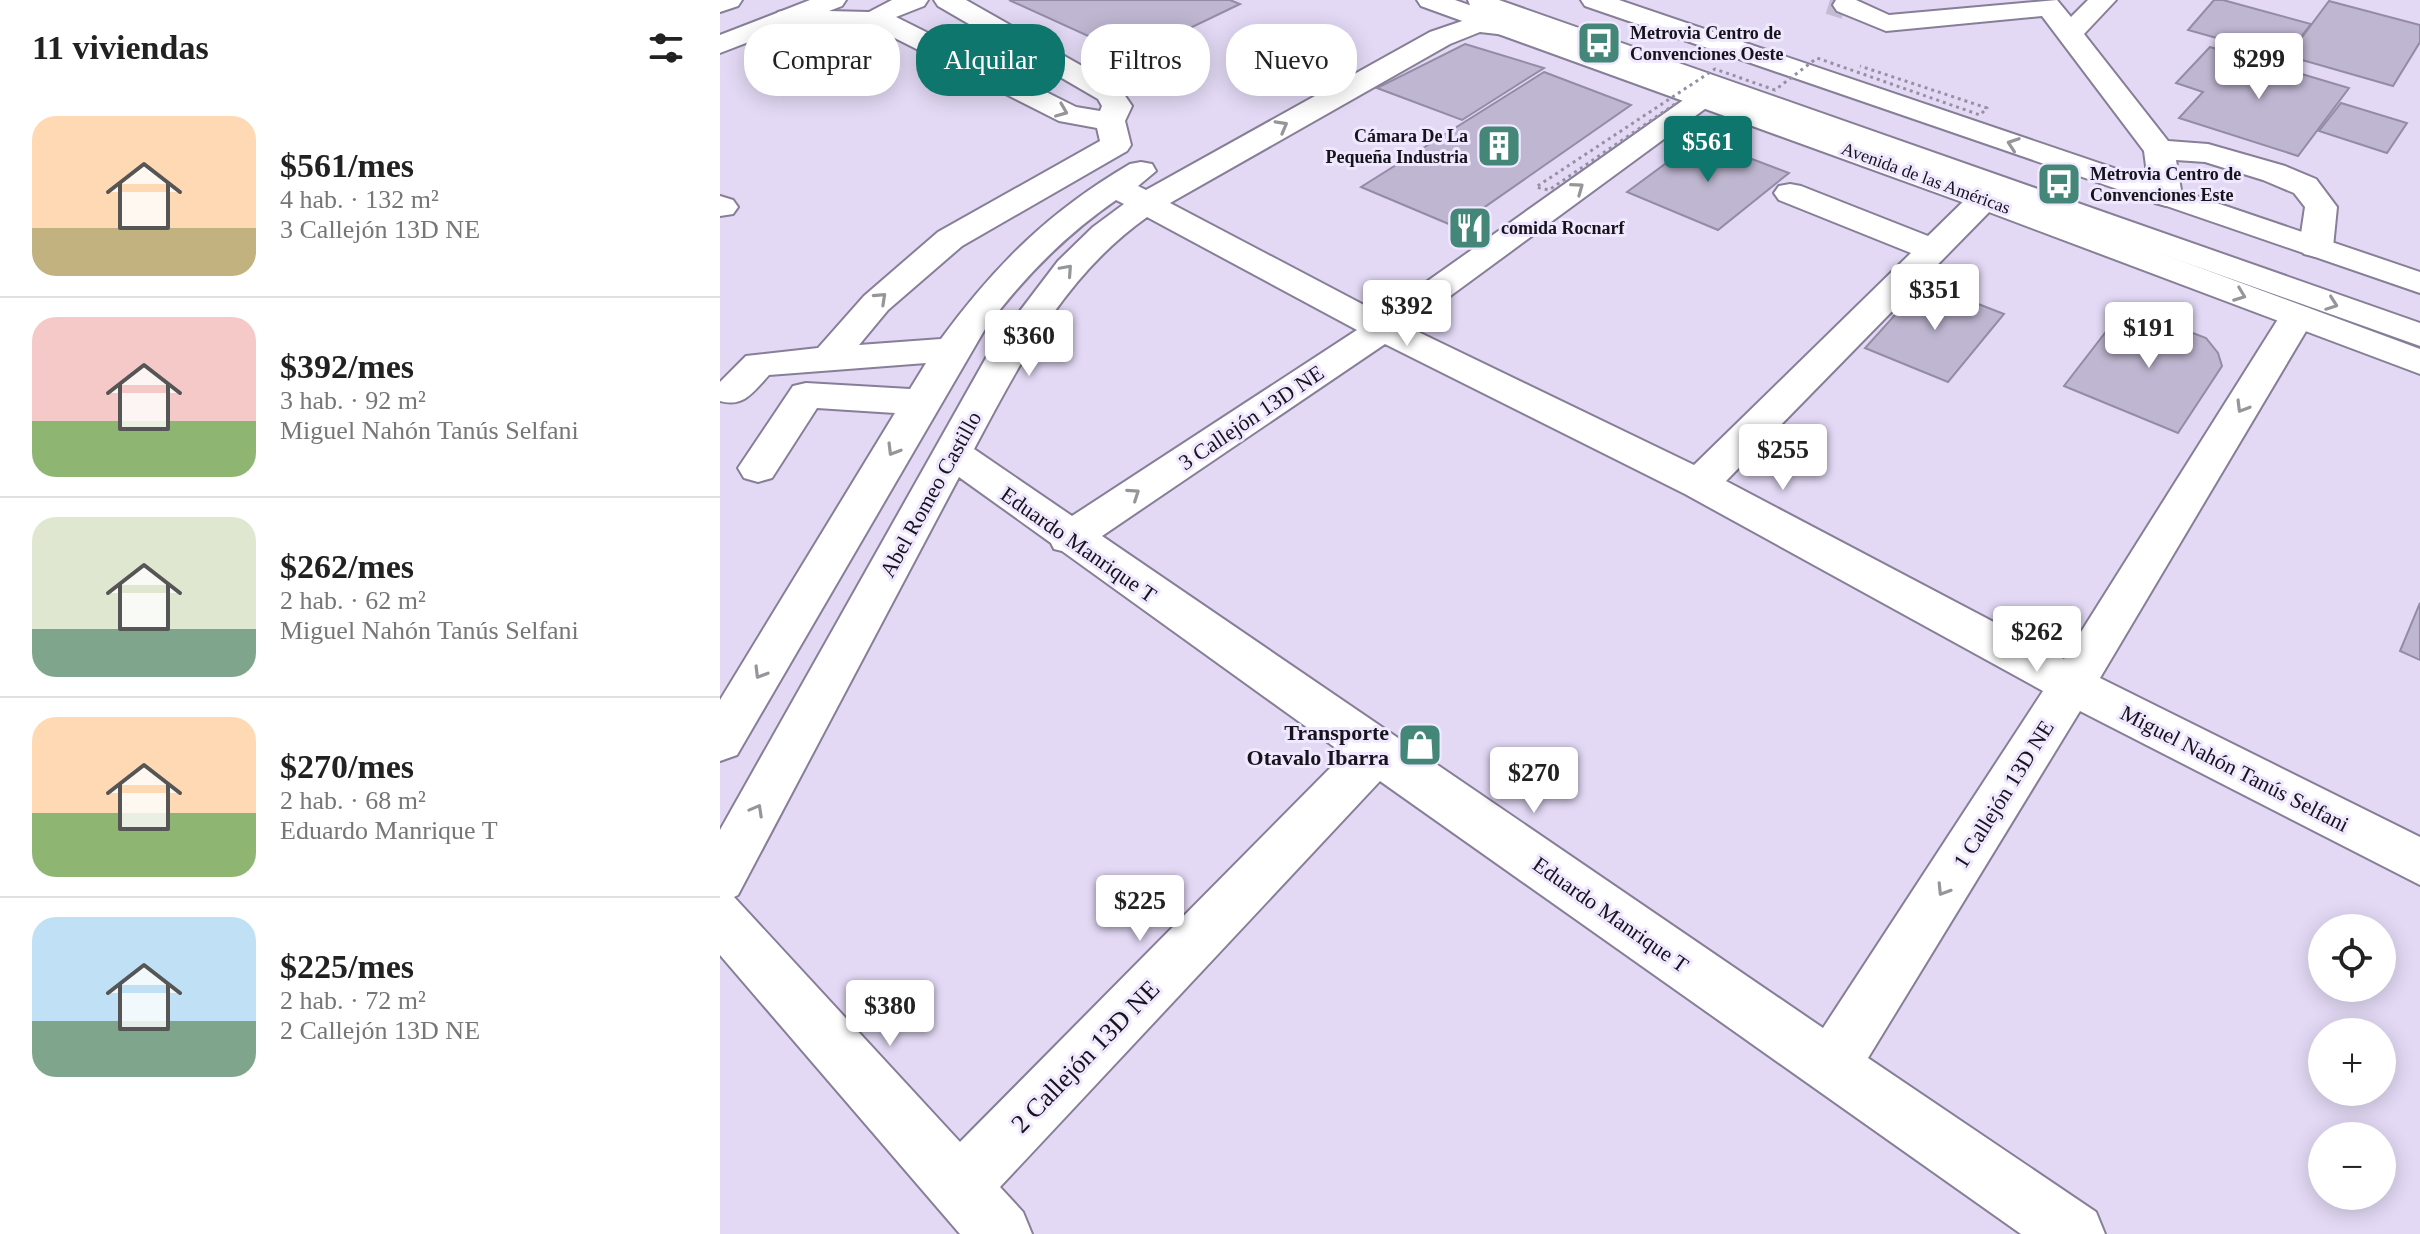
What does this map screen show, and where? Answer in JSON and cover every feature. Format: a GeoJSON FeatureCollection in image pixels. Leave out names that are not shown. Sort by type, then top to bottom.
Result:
{"type":"FeatureCollection","features":[{"type":"Feature","properties":{"kind":"street"},"geometry":{"type":"LineString","coordinates":[[720,4],[729,0]]}},
{"type":"Feature","properties":{"kind":"street"},"geometry":{"type":"LineString","coordinates":[[720,23],[833,0]]}},
{"type":"Feature","properties":{"kind":"street"},"geometry":{"type":"LineString","coordinates":[[880,20],[881,14],[915,0]]}},
{"type":"Feature","properties":{"kind":"street"},"geometry":{"type":"LineString","coordinates":[[830,357],[876,303],[950,239],[1116,145],[1110,121],[1117,106],[1109,93],[947,0]]}},
{"type":"Feature","properties":{"kind":"street","name":"Avenida de las Américas"},"geometry":{"type":"LineString","coordinates":[[1427,0],[1506,27],[1689,100],[1984,199],[2420,362]]}},
{"type":"Feature","properties":{"kind":"street","name":"Abel Romeo Castillo"},"geometry":{"type":"LineString","coordinates":[[720,879],[1009,349],[1063,273],[1120,219],[1130,194],[1422,18],[1430,8],[1427,0]]}},
{"type":"Feature","properties":{"kind":"street","name":"Avenida de las Américas"},"geometry":{"type":"LineString","coordinates":[[1475,0],[2420,335]]}},
{"type":"Feature","properties":{"kind":"street","name":"Avenida de las Américas"},"geometry":{"type":"LineString","coordinates":[[1544,0],[2420,309]]}},
{"type":"Feature","properties":{"kind":"street"},"geometry":{"type":"LineString","coordinates":[[1594,0],[2420,283]]}},
{"type":"Feature","properties":{"kind":"street"},"geometry":{"type":"LineString","coordinates":[[2069,33],[2103,0]]}},
{"type":"Feature","properties":{"kind":"street"},"geometry":{"type":"LineString","coordinates":[[1846,5],[1886,23],[2047,3],[2159,150],[2166,196]]}},
{"type":"Feature","properties":{"kind":"street"},"geometry":{"type":"LineString","coordinates":[[720,45],[783,9],[880,20],[1069,115],[1110,121]]}},
{"type":"Feature","properties":{"kind":"street","name":"Abel Romeo Castillo"},"geometry":{"type":"LineString","coordinates":[[720,741],[952,350],[1007,274],[1036,244],[1075,211],[1130,194],[1456,29],[1477,24],[1506,27]]}},
{"type":"Feature","properties":{"kind":"street","name":"3 Callejón 13D NE"},"geometry":{"type":"LineString","coordinates":[[1069,538],[1383,329],[1689,100]]}},
{"type":"Feature","properties":{"kind":"street"},"geometry":{"type":"LineString","coordinates":[[2159,150],[2208,153],[2305,186],[2321,207],[2316,247]]}},
{"type":"Feature","properties":{"kind":"street"},"geometry":{"type":"LineString","coordinates":[[1790,193],[1933,250]]}},
{"type":"Feature","properties":{"kind":"street","name":"Miguel Nahón Tanús Selfani"},"geometry":{"type":"LineString","coordinates":[[1130,194],[1383,329],[1699,484],[2072,685],[2420,862]]}},
{"type":"Feature","properties":{"kind":"street"},"geometry":{"type":"LineString","coordinates":[[1699,484],[1984,199]]}},
{"type":"Feature","properties":{"kind":"street"},"geometry":{"type":"LineString","coordinates":[[866,273],[950,239]]}},
{"type":"Feature","properties":{"kind":"street","name":"1 Callejón 13D NE"},"geometry":{"type":"LineString","coordinates":[[1831,1066],[2072,685],[2297,316]]}},
{"type":"Feature","properties":{"kind":"street"},"geometry":{"type":"LineString","coordinates":[[726,398],[759,364],[952,350]]}},
{"type":"Feature","properties":{"kind":"street"},"geometry":{"type":"LineString","coordinates":[[726,398],[806,395],[921,402]]}},
{"type":"Feature","properties":{"kind":"street"},"geometry":{"type":"LineString","coordinates":[[758,468],[806,395]]}},
{"type":"Feature","properties":{"kind":"street","name":"Eduardo Manrique T"},"geometry":{"type":"LineString","coordinates":[[953,453],[1069,538],[2074,1234]]}},
{"type":"Feature","properties":{"kind":"street","name":"2 Callejón 13D NE"},"geometry":{"type":"LineString","coordinates":[[958,1187],[1377,752]]}},
{"type":"Feature","properties":{"kind":"street"},"geometry":{"type":"LineString","coordinates":[[720,916],[1001,1234]]}},
{"type":"Feature","properties":{"kind":"path"},"geometry":{"type":"LineString","coordinates":[[1689,100],[1549,190],[1536,187],[1715,69],[1775,90],[1817,58],[1980,115],[1987,108],[1860,66]]}},
{"type":"Feature","properties":{"kind":"building"},"geometry":{"type":"Polygon","coordinates":[[[1009,0],[1230,0],[1240,4],[1198,24],[1081,24],[1081,33],[1009,0]]]}},
{"type":"Feature","properties":{"kind":"building"},"geometry":{"type":"Polygon","coordinates":[[[2214,0],[2311,24],[2285,57],[2188,30],[2214,0]]]}},
{"type":"Feature","properties":{"kind":"building"},"geometry":{"type":"Polygon","coordinates":[[[2329,1],[2420,25],[2420,42],[2393,86],[2288,56],[2329,1]]]}},
{"type":"Feature","properties":{"kind":"building"},"geometry":{"type":"Polygon","coordinates":[[[1465,44],[1544,68],[1462,120],[1377,88],[1465,44]]]}},
{"type":"Feature","properties":{"kind":"building"},"geometry":{"type":"Polygon","coordinates":[[[2210,47],[2349,88],[2298,156],[2179,118],[2203,92],[2176,83],[2210,47]]]}},
{"type":"Feature","properties":{"kind":"building","name":"Cámara De La Pequeña Industria"},"geometry":{"type":"Polygon","coordinates":[[[1544,72],[1631,105],[1456,227],[1361,187],[1544,72]]]}},
{"type":"Feature","properties":{"kind":"building"},"geometry":{"type":"Polygon","coordinates":[[[2341,103],[2407,123],[2387,153],[2319,131],[2341,103]]]}},
{"type":"Feature","properties":{"kind":"building"},"geometry":{"type":"Polygon","coordinates":[[[1699,139],[1789,173],[1718,230],[1627,192],[1699,139]]]}},
{"type":"Feature","properties":{"kind":"building"},"geometry":{"type":"Polygon","coordinates":[[[1924,283],[2004,314],[1948,382],[1865,348],[1924,283]]]}},
{"type":"Feature","properties":{"kind":"building"},"geometry":{"type":"Polygon","coordinates":[[[2125,307],[2206,338],[2218,353],[2222,366],[2178,433],[2064,386],[2125,307]]]}},
{"type":"Feature","properties":{"kind":"building"},"geometry":{"type":"Polygon","coordinates":[[[2420,603],[2420,660],[2400,651],[2420,603]]]}},
{"type":"Feature","properties":{"kind":"tunnel"},"geometry":{"type":"LineString","coordinates":[[1830,0],[1846,5]]}},
{"type":"Feature","properties":{"kind":"place","name":"Metrovia Centro de Convenciones Oeste"},"geometry":{"type":"Point","coordinates":[1599,43]}},
{"type":"Feature","properties":{"kind":"place","name":"Cámara De La Pequeña Industria"},"geometry":{"type":"Point","coordinates":[1499,146]}},
{"type":"Feature","properties":{"kind":"place","name":"Metrovia Centro de Convenciones Este"},"geometry":{"type":"Point","coordinates":[2059,184]}},
{"type":"Feature","properties":{"kind":"place","name":"comida Rocnarf"},"geometry":{"type":"Point","coordinates":[1470,228]}},
{"type":"Feature","properties":{"kind":"place","name":"Transporte Otavalo Ibarra"},"geometry":{"type":"Point","coordinates":[1420,745]}}]}
